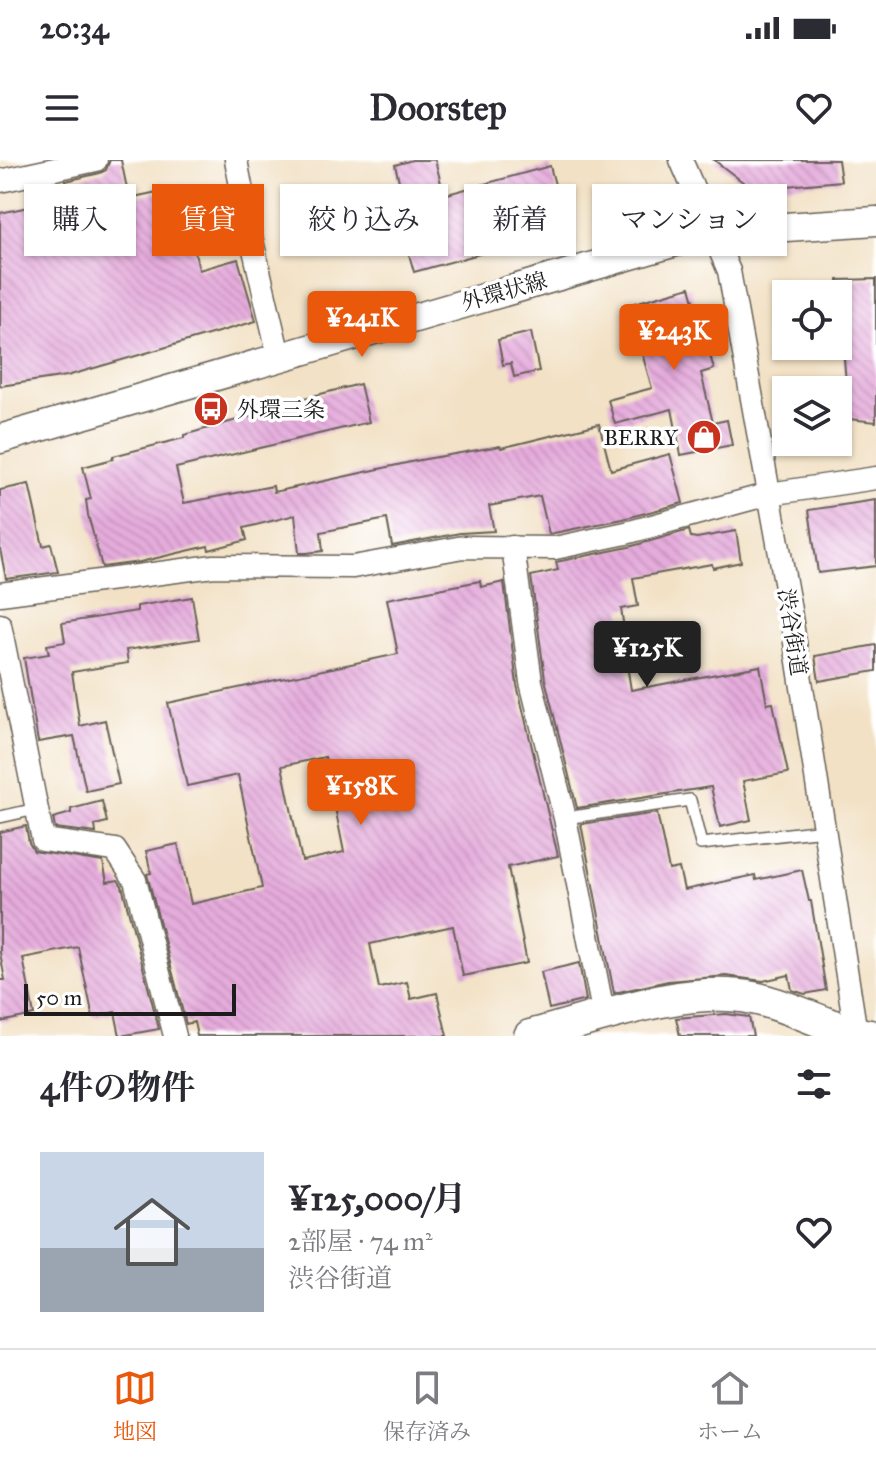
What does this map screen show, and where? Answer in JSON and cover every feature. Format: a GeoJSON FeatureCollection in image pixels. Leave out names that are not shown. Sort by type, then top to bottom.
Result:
{"type":"FeatureCollection","features":[{"type":"Feature","properties":{"kind":"main road"},"geometry":{"type":"LineString","coordinates":[[530,1036],[676,998],[719,995],[753,998],[861,1035]]}},
{"type":"Feature","properties":{"kind":"street"},"geometry":{"type":"LineString","coordinates":[[0,181],[96,160]]}},
{"type":"Feature","properties":{"kind":"street"},"geometry":{"type":"LineString","coordinates":[[236,160],[279,356]]}},
{"type":"Feature","properties":{"kind":"street","name":"渋谷街道"},"geometry":{"type":"LineString","coordinates":[[681,160],[691,184]]}},
{"type":"Feature","properties":{"kind":"street","name":"外環状線"},"geometry":{"type":"LineString","coordinates":[[787,227],[876,221]]}},
{"type":"Feature","properties":{"kind":"street","name":"外環状線"},"geometry":{"type":"LineString","coordinates":[[0,439],[627,256]]}},
{"type":"Feature","properties":{"kind":"street","name":"渋谷街道"},"geometry":{"type":"LineString","coordinates":[[722,256],[729,271],[789,604],[824,830],[861,1035]]}},
{"type":"Feature","properties":{"kind":"street"},"geometry":{"type":"LineString","coordinates":[[0,594],[214,566],[353,567],[463,547],[555,548],[626,533],[769,494],[876,478]]}},
{"type":"Feature","properties":{"kind":"street"},"geometry":{"type":"LineString","coordinates":[[513,547],[531,682],[565,818],[604,1017]]}},
{"type":"Feature","properties":{"kind":"street"},"geometry":{"type":"LineString","coordinates":[[0,625],[43,840],[115,850],[135,880],[175,1036]]}},
{"type":"Feature","properties":{"kind":"lane"},"geometry":{"type":"LineString","coordinates":[[565,818],[690,800],[701,844],[824,830]]}},
{"type":"Feature","properties":{"kind":"lane"},"geometry":{"type":"LineString","coordinates":[[0,817],[36,809]]}},
{"type":"Feature","properties":{"kind":"building"},"geometry":{"type":"Polygon","coordinates":[[[110,160],[121,160],[126,184],[67,184],[66,181],[106,170],[110,160]]]}},
{"type":"Feature","properties":{"kind":"building"},"geometry":{"type":"Polygon","coordinates":[[[412,160],[435,160],[441,184],[400,184],[395,165],[412,160]]]}},
{"type":"Feature","properties":{"kind":"building"},"geometry":{"type":"Polygon","coordinates":[[[714,160],[838,160],[841,181],[787,186],[745,184],[714,160]]]}},
{"type":"Feature","properties":{"kind":"building"},"geometry":{"type":"Polygon","coordinates":[[[550,166],[555,184],[484,184],[550,166]]]}},
{"type":"Feature","properties":{"kind":"building"},"geometry":{"type":"Polygon","coordinates":[[[464,190],[464,256],[472,256],[414,272],[410,256],[448,256],[448,194],[464,190]]]}},
{"type":"Feature","properties":{"kind":"building"},"geometry":{"type":"Polygon","coordinates":[[[152,193],[152,256],[196,256],[199,270],[238,259],[256,321],[67,376],[0,386],[0,213],[24,208],[24,256],[136,256],[136,197],[152,193]]]}},
{"type":"Feature","properties":{"kind":"building"},"geometry":{"type":"Polygon","coordinates":[[[876,279],[876,422],[852,419],[852,376],[845,376],[844,360],[852,360],[852,280],[838,280],[876,279]]]}},
{"type":"Feature","properties":{"kind":"building"},"geometry":{"type":"Polygon","coordinates":[[[690,287],[714,369],[701,373],[713,423],[727,420],[732,445],[681,455],[672,409],[615,424],[608,400],[652,388],[628,305],[690,287]]]}},
{"type":"Feature","properties":{"kind":"building"},"geometry":{"type":"Polygon","coordinates":[[[531,332],[539,371],[514,377],[511,363],[503,365],[498,340],[531,332]]]}},
{"type":"Feature","properties":{"kind":"building"},"geometry":{"type":"Polygon","coordinates":[[[360,384],[369,422],[176,468],[184,503],[273,486],[274,492],[420,460],[501,448],[599,424],[611,470],[670,454],[683,503],[549,534],[540,496],[489,506],[494,531],[460,533],[392,546],[387,519],[321,532],[323,551],[306,553],[299,553],[295,515],[244,528],[247,540],[209,550],[208,546],[140,562],[102,567],[88,515],[86,500],[91,499],[83,467],[290,405],[289,402],[360,384]]]}},
{"type":"Feature","properties":{"kind":"building"},"geometry":{"type":"Polygon","coordinates":[[[29,484],[43,546],[51,544],[58,572],[6,579],[0,549],[0,490],[29,484]]]}},
{"type":"Feature","properties":{"kind":"building"},"geometry":{"type":"Polygon","coordinates":[[[876,500],[876,566],[818,573],[809,510],[876,500]]]}},
{"type":"Feature","properties":{"kind":"building"},"geometry":{"type":"Polygon","coordinates":[[[689,530],[691,537],[697,538],[736,531],[741,562],[633,578],[638,606],[621,609],[631,690],[760,666],[767,704],[773,703],[788,773],[743,781],[751,820],[720,827],[711,787],[577,808],[545,679],[531,576],[558,570],[556,562],[629,547],[689,530]]]}},
{"type":"Feature","properties":{"kind":"building"},"geometry":{"type":"Polygon","coordinates":[[[480,581],[481,587],[504,582],[517,685],[558,856],[508,867],[527,963],[463,976],[453,926],[370,944],[379,988],[407,982],[411,999],[437,993],[447,1036],[197,1036],[194,1022],[186,1024],[147,874],[151,873],[146,851],[178,844],[191,904],[262,888],[238,775],[187,786],[168,703],[398,654],[387,599],[480,581]],[[325,757],[282,766],[302,861],[344,852],[325,757]]]}},
{"type":"Feature","properties":{"kind":"building"},"geometry":{"type":"Polygon","coordinates":[[[192,597],[199,639],[126,650],[128,663],[72,672],[80,726],[105,720],[119,784],[86,791],[74,736],[38,742],[24,658],[49,654],[47,645],[65,642],[62,623],[137,611],[137,606],[192,597]]]}},
{"type":"Feature","properties":{"kind":"building"},"geometry":{"type":"Polygon","coordinates":[[[876,645],[876,671],[819,681],[815,656],[876,645]]]}},
{"type":"Feature","properties":{"kind":"building"},"geometry":{"type":"Polygon","coordinates":[[[102,801],[107,822],[95,825],[96,833],[55,828],[53,818],[71,813],[71,809],[102,801]]]}},
{"type":"Feature","properties":{"kind":"building"},"geometry":{"type":"Polygon","coordinates":[[[657,813],[669,870],[679,868],[684,890],[755,875],[756,880],[802,870],[811,901],[826,990],[805,994],[792,990],[789,975],[763,981],[726,976],[668,981],[614,993],[581,824],[657,813]]]}},
{"type":"Feature","properties":{"kind":"building"},"geometry":{"type":"Polygon","coordinates":[[[26,826],[34,851],[103,862],[107,882],[118,880],[122,886],[159,1029],[120,1036],[115,1012],[93,1017],[78,947],[23,958],[34,1015],[0,1022],[0,980],[5,980],[0,953],[0,832],[26,826]]]}},
{"type":"Feature","properties":{"kind":"building"},"geometry":{"type":"Polygon","coordinates":[[[579,963],[586,1000],[549,1009],[541,972],[579,963]]]}},
{"type":"Feature","properties":{"kind":"building"},"geometry":{"type":"Polygon","coordinates":[[[726,1014],[749,1017],[753,1036],[680,1036],[676,1018],[726,1014]]]}},
{"type":"Feature","properties":{"kind":"place","name":"外環三条"},"geometry":{"type":"Point","coordinates":[211,409]}},
{"type":"Feature","properties":{"kind":"place","name":"BERRY"},"geometry":{"type":"Point","coordinates":[704,437]}}]}
